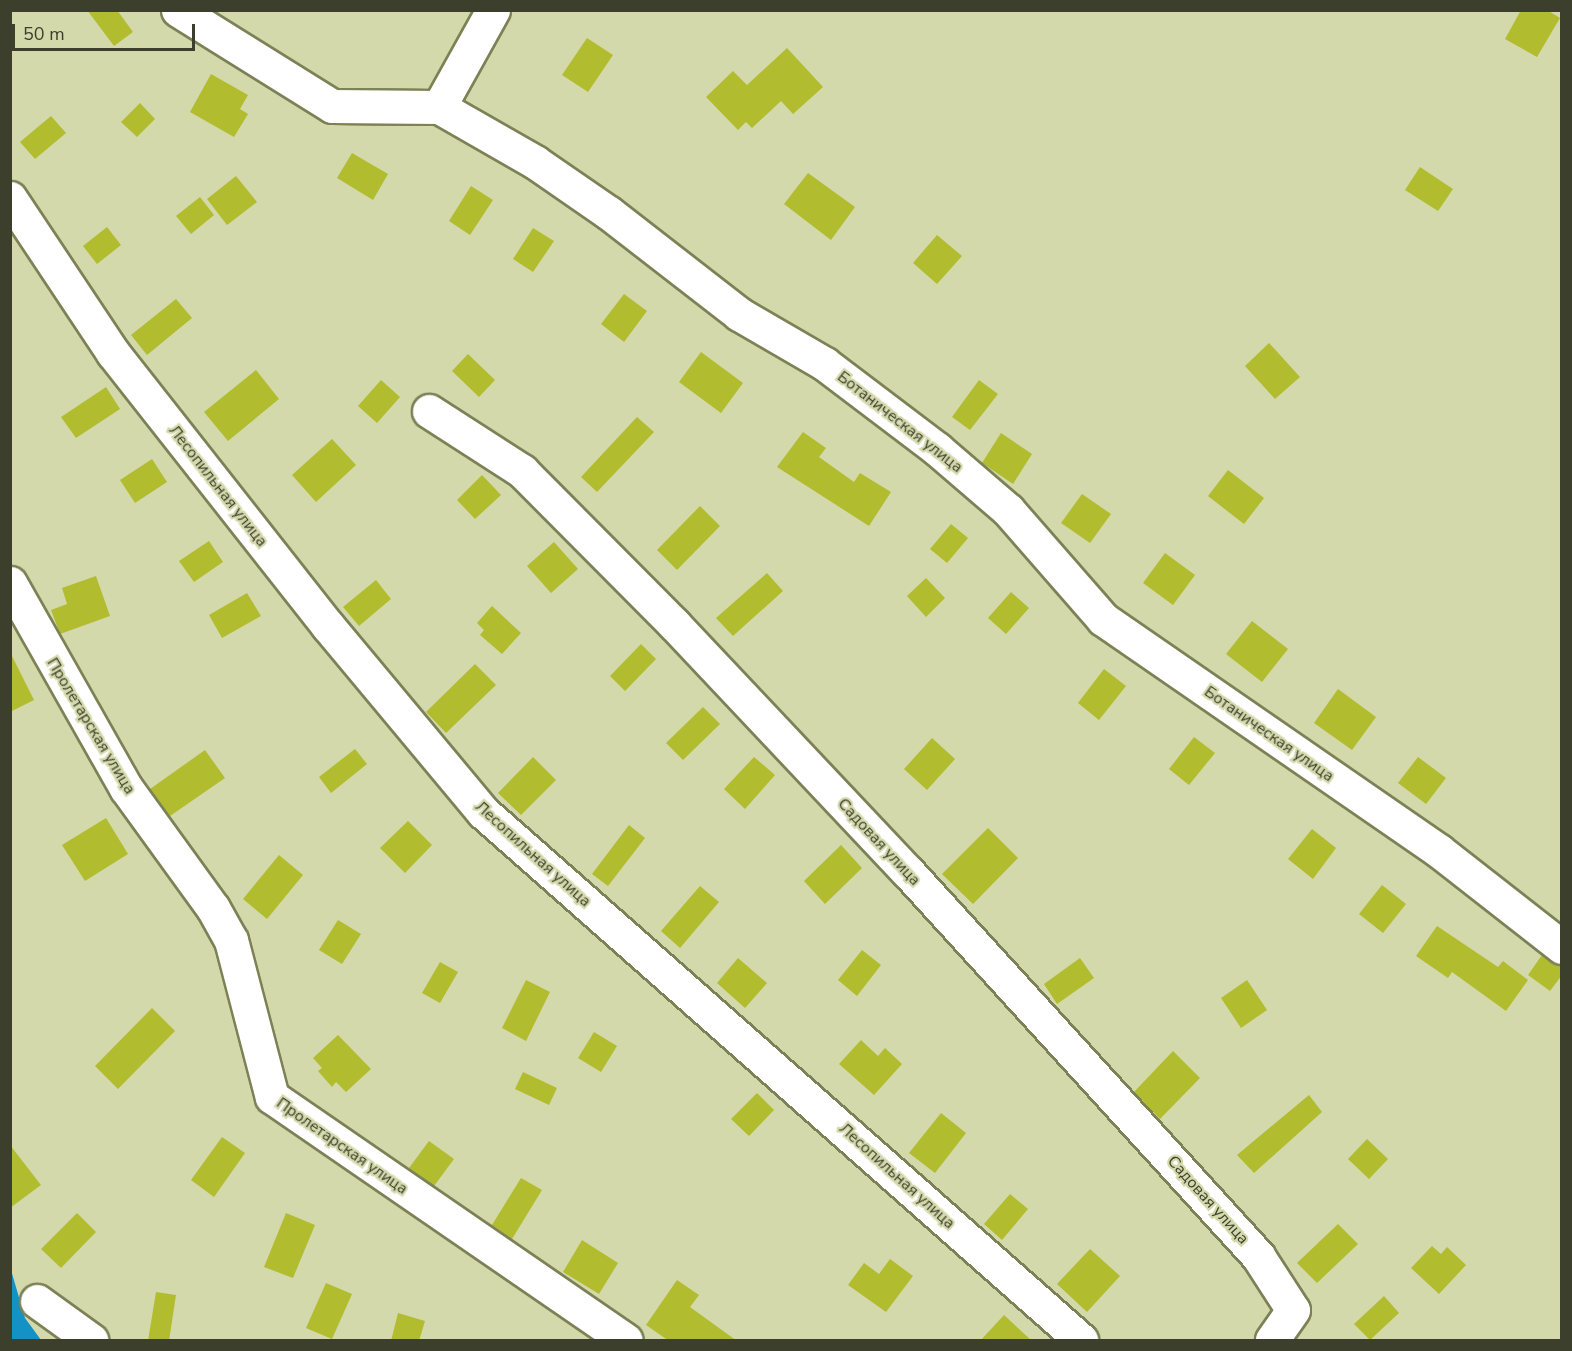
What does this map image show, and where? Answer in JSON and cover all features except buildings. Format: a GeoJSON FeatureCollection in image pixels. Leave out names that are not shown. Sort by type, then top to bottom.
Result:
{"type":"FeatureCollection","features":[{"type":"Feature","properties":{"kind":"street","name":"Ботаническая улица"},"geometry":{"type":"LineString","coordinates":[[178,10],[332,106],[439,107],[535,162],[609,213],[739,314],[834,371],[937,449],[1008,510],[1103,619],[1439,851],[1562,947]]}},
{"type":"Feature","properties":{"kind":"street"},"geometry":{"type":"LineString","coordinates":[[439,107],[493,10]]}},
{"type":"Feature","properties":{"kind":"street","name":"Лесопильная улица"},"geometry":{"type":"LineString","coordinates":[[10,198],[113,353],[328,626],[483,812],[1082,1341]]}},
{"type":"Feature","properties":{"kind":"street","name":"Садовая улица"},"geometry":{"type":"LineString","coordinates":[[429,411],[522,471],[674,624],[908,872],[1258,1256],[1293,1310],[1272,1341]]}},
{"type":"Feature","properties":{"kind":"street","name":"Пролетарская улица"},"geometry":{"type":"LineString","coordinates":[[10,583],[126,788],[231,940],[272,1097],[625,1341]]}},
{"type":"Feature","properties":{"kind":"street"},"geometry":{"type":"LineString","coordinates":[[36,1301],[91,1341]]}},
{"type":"Feature","properties":{"kind":"water"},"geometry":{"type":"Polygon","coordinates":[[[11,1270],[25,1318],[41,1340],[11,1340],[11,1270]]]}}]}
